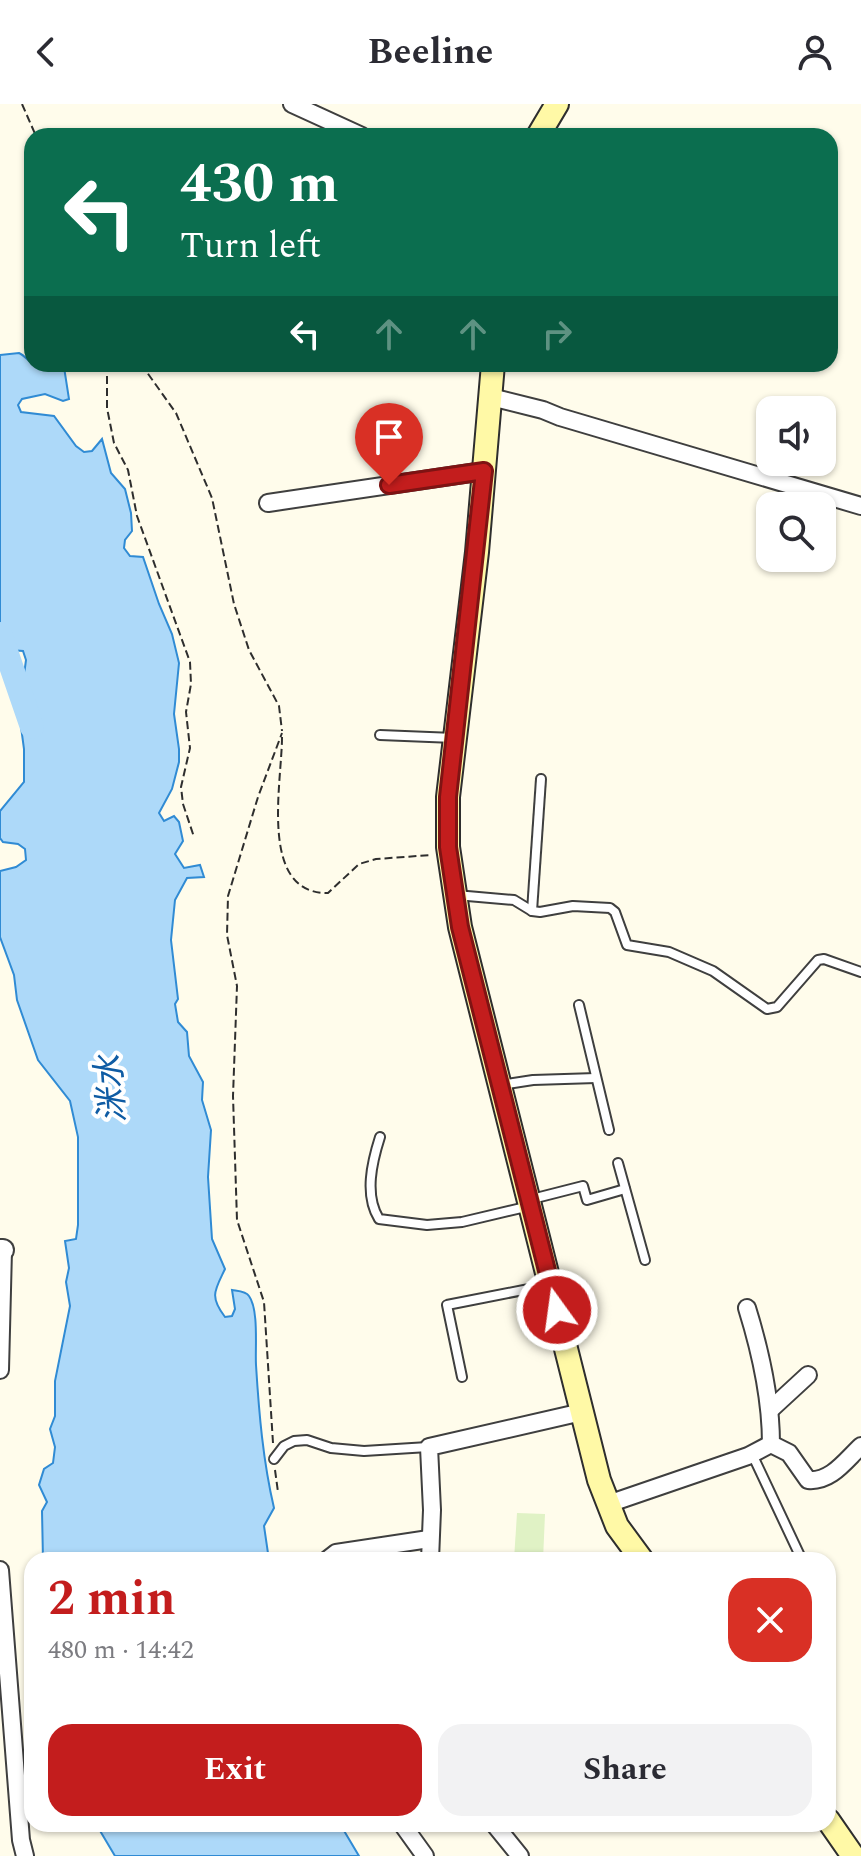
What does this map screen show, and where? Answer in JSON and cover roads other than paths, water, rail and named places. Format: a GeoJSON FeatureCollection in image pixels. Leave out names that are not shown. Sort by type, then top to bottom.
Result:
{"type":"FeatureCollection","features":[{"type":"Feature","properties":{"kind":"main road"},"geometry":{"type":"LineString","coordinates":[[543,128],[557,104]]}},
{"type":"Feature","properties":{"kind":"main road"},"geometry":{"type":"LineString","coordinates":[[493,372],[448,797],[449,854],[460,927],[599,1480],[617,1526],[636,1552]]}},
{"type":"Feature","properties":{"kind":"main road"},"geometry":{"type":"LineString","coordinates":[[836,1832],[853,1856]]}},
{"type":"Feature","properties":{"kind":"street"},"geometry":{"type":"LineString","coordinates":[[292,104],[344,128]]}},
{"type":"Feature","properties":{"kind":"street"},"geometry":{"type":"LineString","coordinates":[[491,397],[861,506]]}},
{"type":"Feature","properties":{"kind":"street"},"geometry":{"type":"LineString","coordinates":[[268,503],[484,471]]}},
{"type":"Feature","properties":{"kind":"street"},"geometry":{"type":"LineString","coordinates":[[0,1370],[2,1250]]}},
{"type":"Feature","properties":{"kind":"street"},"geometry":{"type":"LineString","coordinates":[[747,1308],[762,1355],[770,1410],[771,1444]]}},
{"type":"Feature","properties":{"kind":"street"},"geometry":{"type":"LineString","coordinates":[[770,1410],[808,1375]]}},
{"type":"Feature","properties":{"kind":"street"},"geometry":{"type":"LineString","coordinates":[[430,1552],[432,1510],[429,1447],[582,1412]]}},
{"type":"Feature","properties":{"kind":"street"},"geometry":{"type":"LineString","coordinates":[[771,1444],[789,1453],[808,1480],[819,1481],[827,1478],[861,1446]]}},
{"type":"Feature","properties":{"kind":"street"},"geometry":{"type":"LineString","coordinates":[[608,1504],[752,1454],[771,1444]]}},
{"type":"Feature","properties":{"kind":"street"},"geometry":{"type":"LineString","coordinates":[[343,1552],[429,1539]]}},
{"type":"Feature","properties":{"kind":"street"},"geometry":{"type":"LineString","coordinates":[[0,1570],[21,1840],[25,1856]]}},
{"type":"Feature","properties":{"kind":"street"},"geometry":{"type":"LineString","coordinates":[[408,1832],[425,1856]]}},
{"type":"Feature","properties":{"kind":"street"},"geometry":{"type":"LineString","coordinates":[[500,1832],[520,1856]]}},
{"type":"Feature","properties":{"kind":"lane"},"geometry":{"type":"LineString","coordinates":[[380,735],[455,738]]}},
{"type":"Feature","properties":{"kind":"lane"},"geometry":{"type":"LineString","coordinates":[[532,911],[541,779]]}},
{"type":"Feature","properties":{"kind":"lane"},"geometry":{"type":"LineString","coordinates":[[455,895],[514,900],[532,911],[573,906],[610,908],[615,912],[627,945],[669,952],[713,971],[767,1009],[777,1007],[818,960],[824,959],[861,972]]}},
{"type":"Feature","properties":{"kind":"lane"},"geometry":{"type":"LineString","coordinates":[[579,1005],[609,1130]]}},
{"type":"Feature","properties":{"kind":"lane"},"geometry":{"type":"LineString","coordinates":[[500,1085],[543,1079],[596,1078]]}},
{"type":"Feature","properties":{"kind":"lane"},"geometry":{"type":"LineString","coordinates":[[380,1137],[372,1163],[371,1191],[374,1211],[379,1219],[427,1225],[462,1222],[583,1186],[587,1200],[625,1189]]}},
{"type":"Feature","properties":{"kind":"lane"},"geometry":{"type":"LineString","coordinates":[[618,1163],[645,1260]]}},
{"type":"Feature","properties":{"kind":"lane"},"geometry":{"type":"LineString","coordinates":[[462,1377],[447,1305],[550,1285]]}},
{"type":"Feature","properties":{"kind":"lane"},"geometry":{"type":"LineString","coordinates":[[274,1459],[284,1446],[294,1441],[307,1440],[331,1448],[364,1451],[429,1447]]}},
{"type":"Feature","properties":{"kind":"lane"},"geometry":{"type":"LineString","coordinates":[[752,1454],[798,1552]]}},
{"type":"Feature","properties":{"kind":"water"},"geometry":{"type":"Polygon","coordinates":[[[19,353],[24,356],[24,372],[65,372],[69,399],[63,401],[45,394],[22,399],[18,405],[21,412],[54,416],[84,452],[92,451],[102,439],[111,473],[125,489],[131,513],[132,531],[125,540],[124,548],[130,556],[143,557],[172,634],[179,663],[174,714],[179,762],[172,789],[159,813],[164,821],[174,816],[179,822],[183,841],[175,854],[184,868],[200,865],[204,877],[187,878],[175,900],[171,940],[178,999],[175,1004],[178,1022],[187,1032],[189,1056],[203,1082],[202,1100],[211,1130],[208,1177],[212,1239],[225,1269],[215,1298],[225,1317],[232,1316],[235,1309],[232,1290],[248,1294],[254,1310],[260,1419],[274,1508],[264,1526],[268,1552],[43,1552],[42,1511],[47,1502],[39,1485],[44,1469],[53,1463],[55,1447],[50,1429],[55,1416],[55,1381],[70,1306],[65,1241],[76,1239],[78,1225],[78,1137],[70,1101],[38,1060],[0,937],[0,871],[16,867],[26,860],[25,849],[18,844],[3,842],[0,838],[0,811],[24,782],[19,712],[26,660],[23,651],[9,650],[0,644],[0,355],[19,353]]]}},
{"type":"Feature","properties":{"kind":"water"},"geometry":{"type":"Polygon","coordinates":[[[101,1832],[345,1832],[359,1856],[115,1856],[101,1832]]]}},
{"type":"Feature","properties":{"kind":"waterway","name":"洣水"},"geometry":{"type":"LineString","coordinates":[[0,634],[32,727]]}}]}
